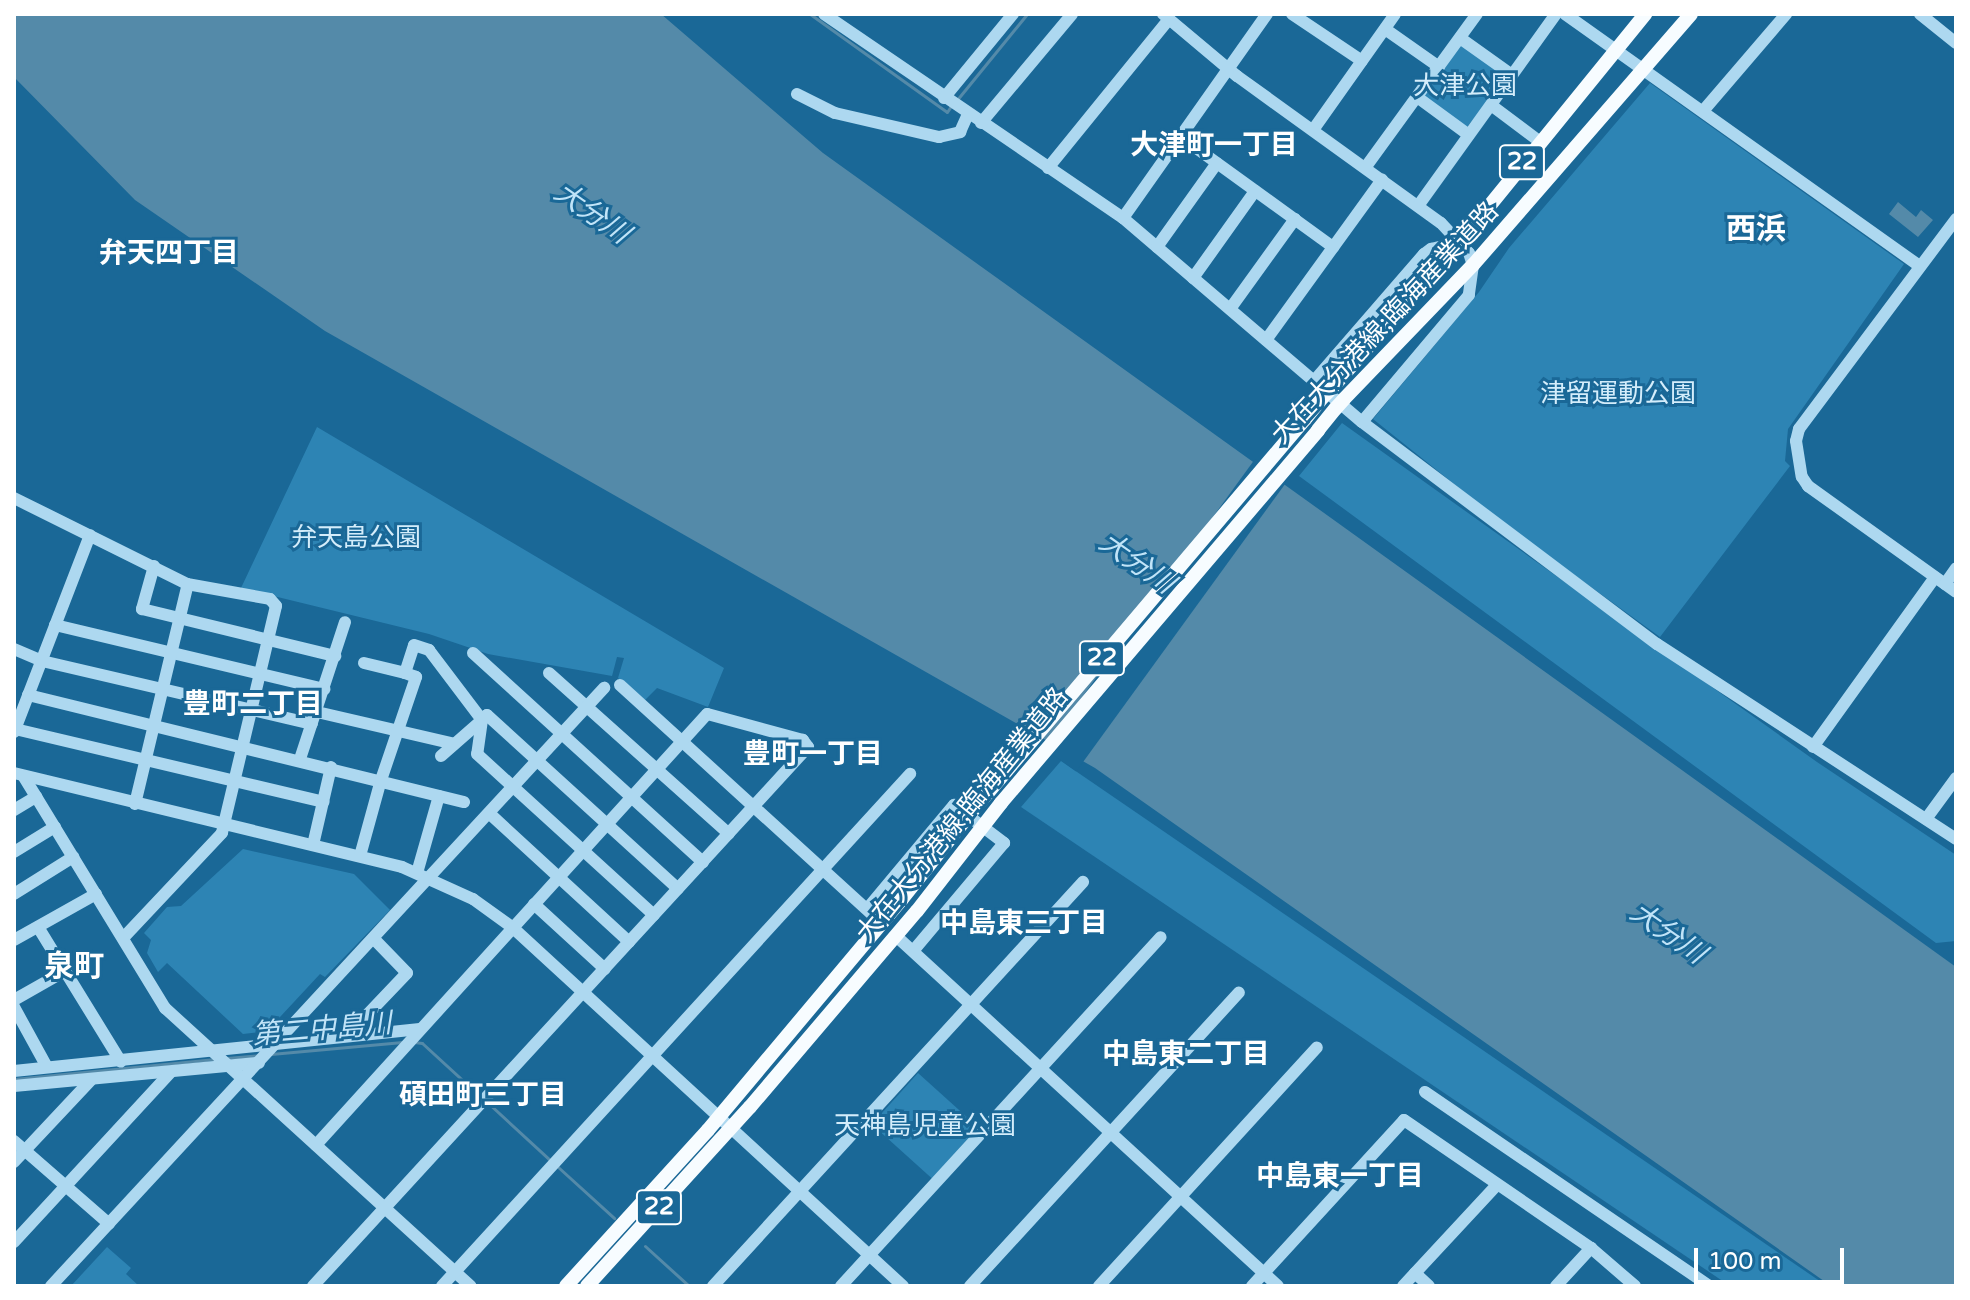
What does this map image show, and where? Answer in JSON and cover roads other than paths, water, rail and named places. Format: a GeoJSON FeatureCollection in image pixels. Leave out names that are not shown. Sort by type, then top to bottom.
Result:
{"type":"FeatureCollection","features":[{"type":"Feature","properties":{"kind":"main road","name":"大在大分港線;臨海産業道路"},"geometry":{"type":"LineString","coordinates":[[566,1286],[720,1116],[968,816],[1305,419],[1460,242],[1645,14]]}},
{"type":"Feature","properties":{"kind":"main road","name":"大在大分港線;臨海産業道路"},"geometry":{"type":"LineString","coordinates":[[587,1286],[731,1128],[896,936],[1001,803],[1340,404],[1473,265],[1691,14]]}},
{"type":"Feature","properties":{"kind":"street"},"geometry":{"type":"LineString","coordinates":[[824,14],[1123,218],[1362,422],[1657,644],[1926,819],[1954,833]]}},
{"type":"Feature","properties":{"kind":"street"},"geometry":{"type":"LineString","coordinates":[[797,94],[835,113],[939,137],[960,132],[954,105],[1013,14]]}},
{"type":"Feature","properties":{"kind":"street"},"geometry":{"type":"LineString","coordinates":[[981,123],[1072,14]]}},
{"type":"Feature","properties":{"kind":"street"},"geometry":{"type":"LineString","coordinates":[[1123,218],[1267,14]]}},
{"type":"Feature","properties":{"kind":"street"},"geometry":{"type":"LineString","coordinates":[[1292,14],[1362,61]]}},
{"type":"Feature","properties":{"kind":"street"},"geometry":{"type":"LineString","coordinates":[[1313,130],[1395,14]]}},
{"type":"Feature","properties":{"kind":"street"},"geometry":{"type":"LineString","coordinates":[[1365,168],[1477,14]]}},
{"type":"Feature","properties":{"kind":"street"},"geometry":{"type":"LineString","coordinates":[[1418,206],[1556,14]]}},
{"type":"Feature","properties":{"kind":"street"},"geometry":{"type":"LineString","coordinates":[[1565,14],[1919,266]]}},
{"type":"Feature","properties":{"kind":"street"},"geometry":{"type":"LineString","coordinates":[[1703,111],[1786,14]]}},
{"type":"Feature","properties":{"kind":"street"},"geometry":{"type":"LineString","coordinates":[[1920,14],[1956,43]]}},
{"type":"Feature","properties":{"kind":"street"},"geometry":{"type":"LineString","coordinates":[[1048,168],[1166,16],[1230,70],[1418,206],[1460,242],[1473,265],[1469,295],[1362,422]]}},
{"type":"Feature","properties":{"kind":"street"},"geometry":{"type":"LineString","coordinates":[[1385,29],[1439,67]]}},
{"type":"Feature","properties":{"kind":"street"},"geometry":{"type":"LineString","coordinates":[[1460,38],[1512,75]]}},
{"type":"Feature","properties":{"kind":"street"},"geometry":{"type":"LineString","coordinates":[[1417,97],[1469,135]]}},
{"type":"Feature","properties":{"kind":"street"},"geometry":{"type":"LineString","coordinates":[[1491,105],[1539,141]]}},
{"type":"Feature","properties":{"kind":"street"},"geometry":{"type":"LineString","coordinates":[[1181,137],[1333,247]]}},
{"type":"Feature","properties":{"kind":"street"},"geometry":{"type":"LineString","coordinates":[[1157,247],[1217,163]]}},
{"type":"Feature","properties":{"kind":"street"},"geometry":{"type":"LineString","coordinates":[[1266,340],[1382,180]]}},
{"type":"Feature","properties":{"kind":"street"},"geometry":{"type":"LineString","coordinates":[[1193,278],[1255,191]]}},
{"type":"Feature","properties":{"kind":"street"},"geometry":{"type":"LineString","coordinates":[[1230,309],[1295,219]]}},
{"type":"Feature","properties":{"kind":"street"},"geometry":{"type":"LineString","coordinates":[[1956,219],[1951,235],[1919,266],[1799,429],[1796,441],[1802,477],[1808,486],[1956,592]]}},
{"type":"Feature","properties":{"kind":"street"},"geometry":{"type":"LineString","coordinates":[[1314,381],[1424,254],[1431,249],[1460,242]]}},
{"type":"Feature","properties":{"kind":"street"},"geometry":{"type":"LineString","coordinates":[[14,498],[188,584],[270,599],[276,606],[225,825],[123,938]]}},
{"type":"Feature","properties":{"kind":"street"},"geometry":{"type":"LineString","coordinates":[[90,535],[15,730],[323,802]]}},
{"type":"Feature","properties":{"kind":"street"},"geometry":{"type":"LineString","coordinates":[[154,566],[142,609],[335,656]]}},
{"type":"Feature","properties":{"kind":"street"},"geometry":{"type":"LineString","coordinates":[[1813,747],[1940,581],[1956,568]]}},
{"type":"Feature","properties":{"kind":"street"},"geometry":{"type":"LineString","coordinates":[[135,804],[188,584]]}},
{"type":"Feature","properties":{"kind":"street"},"geometry":{"type":"LineString","coordinates":[[300,759],[345,622]]}},
{"type":"Feature","properties":{"kind":"street"},"geometry":{"type":"LineString","coordinates":[[55,625],[324,689]]}},
{"type":"Feature","properties":{"kind":"street"},"geometry":{"type":"LineString","coordinates":[[405,673],[414,645],[429,650],[482,720],[477,754],[654,915]]}},
{"type":"Feature","properties":{"kind":"street"},"geometry":{"type":"LineString","coordinates":[[14,649],[42,661],[252,710],[397,731],[454,744]]}},
{"type":"Feature","properties":{"kind":"street"},"geometry":{"type":"LineString","coordinates":[[473,653],[703,862]]}},
{"type":"Feature","properties":{"kind":"street"},"geometry":{"type":"LineString","coordinates":[[360,856],[381,780],[416,677],[364,663]]}},
{"type":"Feature","properties":{"kind":"street"},"geometry":{"type":"LineString","coordinates":[[549,673],[729,834]]}},
{"type":"Feature","properties":{"kind":"street"},"geometry":{"type":"LineString","coordinates":[[620,685],[882,923]]}},
{"type":"Feature","properties":{"kind":"street"},"geometry":{"type":"LineString","coordinates":[[51,1286],[431,879],[604,688]]}},
{"type":"Feature","properties":{"kind":"street"},"geometry":{"type":"LineString","coordinates":[[28,695],[300,759],[464,802]]}},
{"type":"Feature","properties":{"kind":"street"},"geometry":{"type":"LineString","coordinates":[[313,1286],[808,747],[803,740],[707,714],[316,1145]]}},
{"type":"Feature","properties":{"kind":"street"},"geometry":{"type":"LineString","coordinates":[[441,756],[487,715],[678,889]]}},
{"type":"Feature","properties":{"kind":"street"},"geometry":{"type":"LineString","coordinates":[[313,845],[331,767]]}},
{"type":"Feature","properties":{"kind":"street"},"geometry":{"type":"LineString","coordinates":[[442,1286],[910,774]]}},
{"type":"Feature","properties":{"kind":"street"},"geometry":{"type":"LineString","coordinates":[[19,775],[360,856],[417,873],[473,899],[512,927],[903,1286]]}},
{"type":"Feature","properties":{"kind":"street"},"geometry":{"type":"LineString","coordinates":[[19,775],[55,827],[165,1008],[470,1286]]}},
{"type":"Feature","properties":{"kind":"street"},"geometry":{"type":"LineString","coordinates":[[1926,819],[1956,778]]}},
{"type":"Feature","properties":{"kind":"street"},"geometry":{"type":"LineString","coordinates":[[417,873],[439,796]]}},
{"type":"Feature","properties":{"kind":"street"},"geometry":{"type":"LineString","coordinates":[[14,810],[36,797]]}},
{"type":"Feature","properties":{"kind":"street"},"geometry":{"type":"LineString","coordinates":[[867,909],[954,805],[1004,843],[913,951]]}},
{"type":"Feature","properties":{"kind":"street"},"geometry":{"type":"LineString","coordinates":[[490,814],[629,942]]}},
{"type":"Feature","properties":{"kind":"street"},"geometry":{"type":"LineString","coordinates":[[14,852],[55,827]]}},
{"type":"Feature","properties":{"kind":"street"},"geometry":{"type":"LineString","coordinates":[[14,894],[73,857]]}},
{"type":"Feature","properties":{"kind":"street"},"geometry":{"type":"LineString","coordinates":[[713,1286],[1083,882]]}},
{"type":"Feature","properties":{"kind":"street"},"geometry":{"type":"LineString","coordinates":[[14,940],[96,894]]}},
{"type":"Feature","properties":{"kind":"street"},"geometry":{"type":"LineString","coordinates":[[534,904],[605,969]]}},
{"type":"Feature","properties":{"kind":"street"},"geometry":{"type":"LineString","coordinates":[[38,927],[120,1061]]}},
{"type":"Feature","properties":{"kind":"street"},"geometry":{"type":"LineString","coordinates":[[896,936],[1278,1286]]}},
{"type":"Feature","properties":{"kind":"street"},"geometry":{"type":"LineString","coordinates":[[841,1286],[1161,937]]}},
{"type":"Feature","properties":{"kind":"street"},"geometry":{"type":"LineString","coordinates":[[347,1036],[407,973],[374,939]]}},
{"type":"Feature","properties":{"kind":"street"},"geometry":{"type":"LineString","coordinates":[[14,1000],[65,971]]}},
{"type":"Feature","properties":{"kind":"street"},"geometry":{"type":"LineString","coordinates":[[970,1286],[1239,992]]}},
{"type":"Feature","properties":{"kind":"street"},"geometry":{"type":"LineString","coordinates":[[14,1007],[47,1067]]}},
{"type":"Feature","properties":{"kind":"street"},"geometry":{"type":"LineString","coordinates":[[14,1086],[171,1072],[276,1045],[347,1036],[417,1033]]}},
{"type":"Feature","properties":{"kind":"street"},"geometry":{"type":"LineString","coordinates":[[1099,1286],[1317,1047]]}},
{"type":"Feature","properties":{"kind":"street"},"geometry":{"type":"LineString","coordinates":[[14,1071],[120,1061],[221,1058],[261,1061]]}},
{"type":"Feature","properties":{"kind":"street"},"geometry":{"type":"LineString","coordinates":[[14,1242],[171,1072]]}},
{"type":"Feature","properties":{"kind":"street"},"geometry":{"type":"LineString","coordinates":[[14,1162],[92,1079]]}},
{"type":"Feature","properties":{"kind":"street"},"geometry":{"type":"LineString","coordinates":[[1425,1092],[1709,1286]]}},
{"type":"Feature","properties":{"kind":"street"},"geometry":{"type":"LineString","coordinates":[[1252,1286],[1404,1120],[1591,1248],[1635,1286]]}},
{"type":"Feature","properties":{"kind":"street"},"geometry":{"type":"LineString","coordinates":[[14,1141],[109,1224]]}},
{"type":"Feature","properties":{"kind":"street"},"geometry":{"type":"LineString","coordinates":[[1403,1286],[1497,1185]]}},
{"type":"Feature","properties":{"kind":"street"},"geometry":{"type":"LineString","coordinates":[[1556,1286],[1591,1248]]}},
{"type":"Feature","properties":{"kind":"street"},"geometry":{"type":"LineString","coordinates":[[1415,1273],[1429,1286]]}},
{"type":"Feature","properties":{"kind":"water","name":"大分川"},"geometry":{"type":"Polygon","coordinates":[[[14,14],[661,14],[823,153],[1956,967],[1956,1286],[1831,1286],[1095,768],[325,331],[135,200],[14,77],[14,14]]]}},
{"type":"Feature","properties":{"kind":"water"},"geometry":{"type":"Polygon","coordinates":[[[1898,202],[1916,217],[1921,210],[1933,220],[1918,237],[1889,214],[1898,202]]]}},
{"type":"Feature","properties":{"kind":"waterway"},"geometry":{"type":"LineString","coordinates":[[810,14],[947,112],[951,106]]}},
{"type":"Feature","properties":{"kind":"waterway"},"geometry":{"type":"LineString","coordinates":[[956,101],[1027,14]]}},
{"type":"Feature","properties":{"kind":"waterway","name":"第二中島川"},"geometry":{"type":"LineString","coordinates":[[271,1054],[402,1042]]}},
{"type":"Feature","properties":{"kind":"waterway","name":"第二中島川"},"geometry":{"type":"LineString","coordinates":[[414,1042],[422,1043],[481,1097]]}},
{"type":"Feature","properties":{"kind":"waterway","name":"第二中島川"},"geometry":{"type":"LineString","coordinates":[[227,1058],[259,1055]]}},
{"type":"Feature","properties":{"kind":"waterway","name":"第二中島川"},"geometry":{"type":"LineString","coordinates":[[14,1079],[215,1059]]}},
{"type":"Feature","properties":{"kind":"waterway","name":"第二中島川"},"geometry":{"type":"LineString","coordinates":[[487,1102],[552,1162]]}},
{"type":"Feature","properties":{"kind":"waterway","name":"第二中島川"},"geometry":{"type":"LineString","coordinates":[[558,1167],[614,1218]]}},
{"type":"Feature","properties":{"kind":"waterway"},"geometry":{"type":"LineString","coordinates":[[645,1246],[689,1286]]}},
{"type":"Feature","properties":{"kind":"district","name":"大津町一丁目"},"geometry":{"type":"Point","coordinates":[1214,145]}},
{"type":"Feature","properties":{"kind":"district","name":"西浜"},"geometry":{"type":"Point","coordinates":[1756,230]}},
{"type":"Feature","properties":{"kind":"district","name":"弁天四丁目"},"geometry":{"type":"Point","coordinates":[169,253]}},
{"type":"Feature","properties":{"kind":"district","name":"豊町二丁目"},"geometry":{"type":"Point","coordinates":[253,704]}},
{"type":"Feature","properties":{"kind":"district","name":"豊町一丁目"},"geometry":{"type":"Point","coordinates":[813,754]}},
{"type":"Feature","properties":{"kind":"district","name":"中島東三丁目"},"geometry":{"type":"Point","coordinates":[1024,923]}},
{"type":"Feature","properties":{"kind":"district","name":"泉町"},"geometry":{"type":"Point","coordinates":[74,967]}},
{"type":"Feature","properties":{"kind":"district","name":"中島東二丁目"},"geometry":{"type":"Point","coordinates":[1186,1054]}},
{"type":"Feature","properties":{"kind":"district","name":"碩田町三丁目"},"geometry":{"type":"Point","coordinates":[483,1095]}},
{"type":"Feature","properties":{"kind":"district","name":"中島東一丁目"},"geometry":{"type":"Point","coordinates":[1340,1176]}},
{"type":"Feature","properties":{"kind":"park label","name":"大津公園"},"geometry":{"type":"Point","coordinates":[1465,86]}},
{"type":"Feature","properties":{"kind":"park label","name":"津留運動公園"},"geometry":{"type":"Point","coordinates":[1618,394]}},
{"type":"Feature","properties":{"kind":"park label","name":"弁天島公園"},"geometry":{"type":"Point","coordinates":[356,538]}},
{"type":"Feature","properties":{"kind":"park label","name":"天神島児童公園"},"geometry":{"type":"Point","coordinates":[925,1126]}}]}
